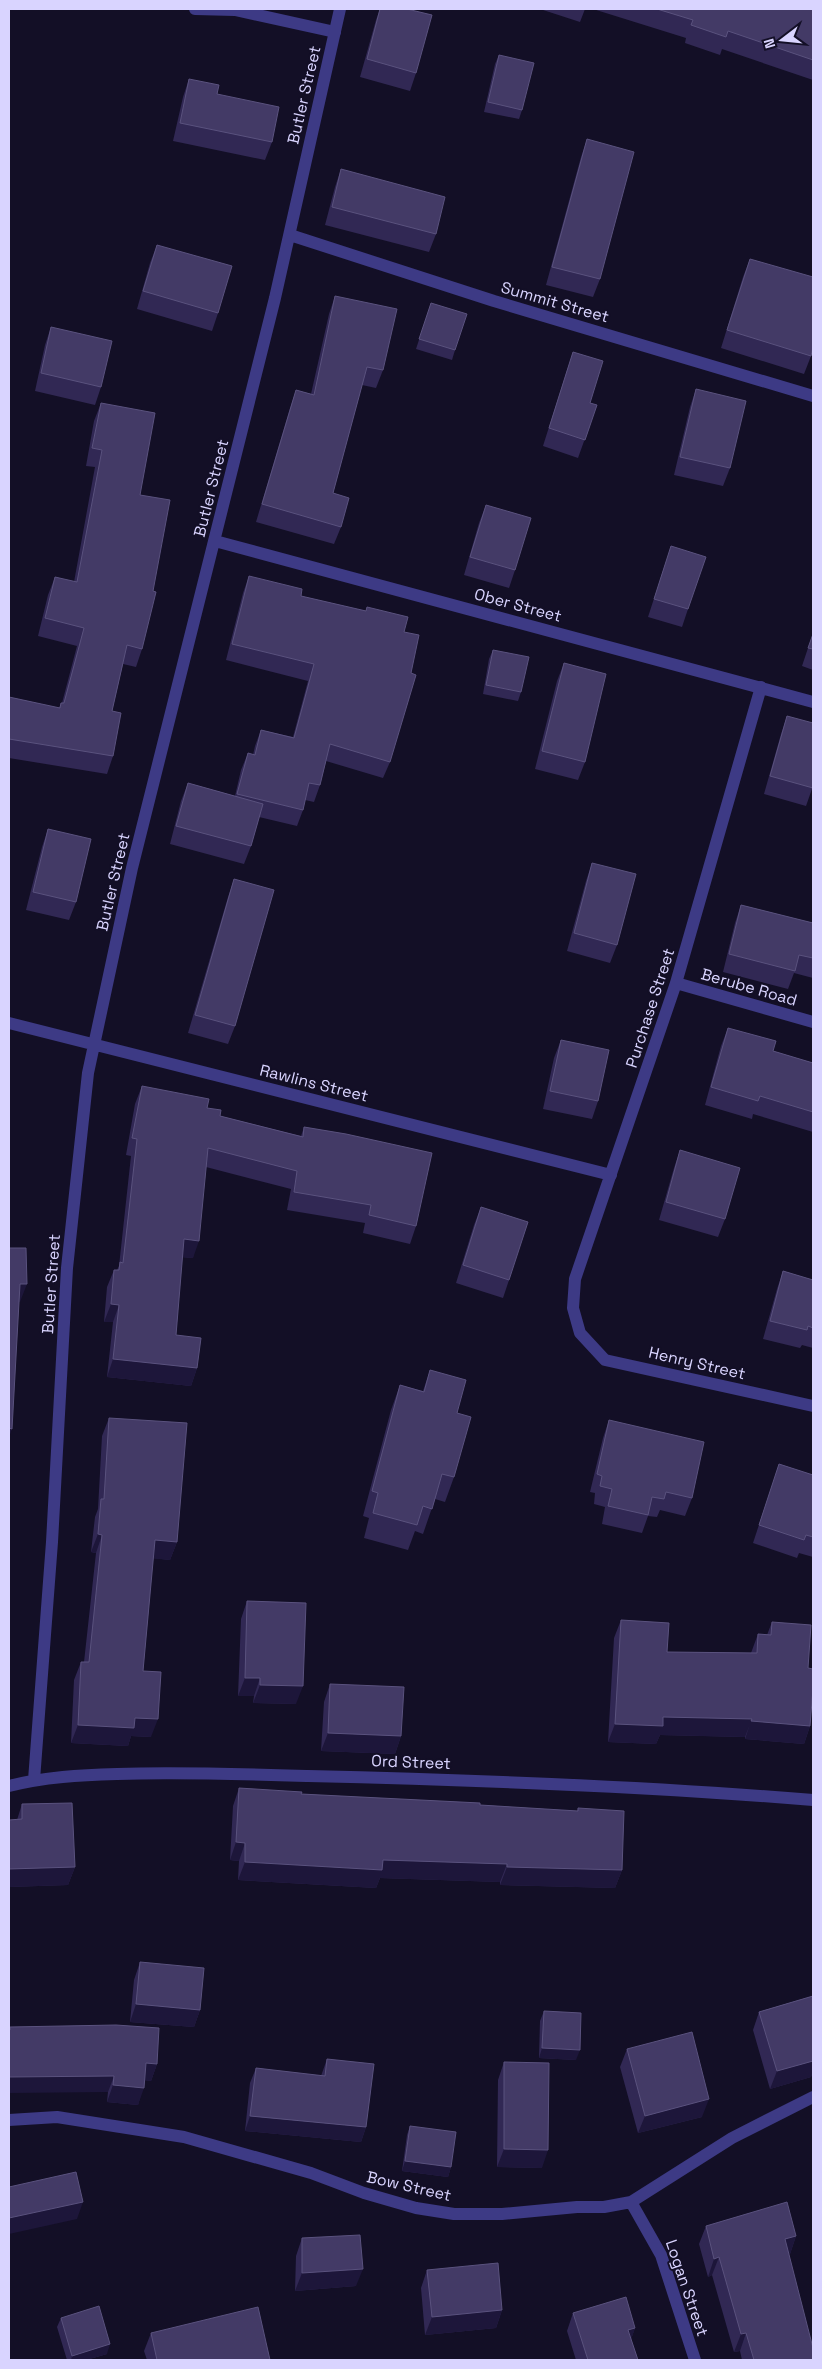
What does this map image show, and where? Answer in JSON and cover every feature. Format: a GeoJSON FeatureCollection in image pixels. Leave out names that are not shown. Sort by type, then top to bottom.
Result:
{"type":"FeatureCollection","features":[{"type":"Feature","properties":{"kind":"street"},"geometry":{"type":"LineString","coordinates":[[195,9],[235,10],[335,32]]}},
{"type":"Feature","properties":{"kind":"street","name":"Butler Street"},"geometry":{"type":"LineString","coordinates":[[34,1780],[51,1552],[67,1268],[88,1073],[132,868],[290,236],[340,9]]}},
{"type":"Feature","properties":{"kind":"street","name":"Summit Street"},"geometry":{"type":"LineString","coordinates":[[290,236],[494,301],[813,396]]}},
{"type":"Feature","properties":{"kind":"street","name":"Ober Street"},"geometry":{"type":"LineString","coordinates":[[215,541],[813,702]]}},
{"type":"Feature","properties":{"kind":"street","name":"Purchase Street"},"geometry":{"type":"LineString","coordinates":[[582,1336],[573,1308],[575,1279],[676,983],[761,687]]}},
{"type":"Feature","properties":{"kind":"street","name":"Berube Road"},"geometry":{"type":"LineString","coordinates":[[676,983],[813,1022]]}},
{"type":"Feature","properties":{"kind":"street","name":"Rawlins Street"},"geometry":{"type":"LineString","coordinates":[[9,1023],[611,1175]]}},
{"type":"Feature","properties":{"kind":"street","name":"Henry Street"},"geometry":{"type":"LineString","coordinates":[[582,1336],[605,1360],[813,1406]]}},
{"type":"Feature","properties":{"kind":"street","name":"Ord Street"},"geometry":{"type":"LineString","coordinates":[[9,1786],[34,1780],[81,1775],[146,1773],[245,1774],[446,1780],[743,1794],[813,1800]]}},
{"type":"Feature","properties":{"kind":"street","name":"Bow Street"},"geometry":{"type":"LineString","coordinates":[[9,2120],[57,2117],[184,2137],[311,2173],[372,2196],[416,2208],[454,2214],[502,2214],[577,2207],[604,2207],[631,2202],[732,2138],[813,2097]]}},
{"type":"Feature","properties":{"kind":"street","name":"Logan Street"},"geometry":{"type":"LineString","coordinates":[[631,2202],[661,2255],[695,2360]]}},
{"type":"Feature","properties":{"kind":"building"},"geometry":{"type":"Polygon","coordinates":[[[380,9],[407,9],[432,15],[416,73],[367,59],[380,9]]]}},
{"type":"Feature","properties":{"kind":"building"},"geometry":{"type":"Polygon","coordinates":[[[657,9],[813,9],[813,60],[728,31],[726,37],[691,25],[693,20],[657,9]]]}},
{"type":"Feature","properties":{"kind":"building"},"geometry":{"type":"Polygon","coordinates":[[[499,55],[534,63],[522,110],[488,102],[499,55]]]}},
{"type":"Feature","properties":{"kind":"building"},"geometry":{"type":"Polygon","coordinates":[[[189,79],[219,85],[217,94],[279,107],[272,142],[180,123],[189,79]]]}},
{"type":"Feature","properties":{"kind":"building"},"geometry":{"type":"Polygon","coordinates":[[[587,139],[634,152],[600,279],[552,267],[587,139]]]}},
{"type":"Feature","properties":{"kind":"building"},"geometry":{"type":"Polygon","coordinates":[[[341,169],[445,197],[436,234],[332,207],[341,169]]]}},
{"type":"Feature","properties":{"kind":"building"},"geometry":{"type":"Polygon","coordinates":[[[157,245],[232,266],[218,313],[143,291],[157,245]]]}},
{"type":"Feature","properties":{"kind":"building"},"geometry":{"type":"Polygon","coordinates":[[[750,259],[813,277],[813,347],[811,356],[727,330],[750,259]]]}},
{"type":"Feature","properties":{"kind":"building"},"geometry":{"type":"Polygon","coordinates":[[[335,296],[397,309],[383,370],[367,367],[333,493],[349,498],[341,527],[262,504],[296,390],[314,395],[335,296]]]}},
{"type":"Feature","properties":{"kind":"building"},"geometry":{"type":"Polygon","coordinates":[[[431,303],[467,314],[455,350],[419,339],[431,303]]]}},
{"type":"Feature","properties":{"kind":"building"},"geometry":{"type":"Polygon","coordinates":[[[51,327],[112,341],[101,387],[41,373],[51,327]]]}},
{"type":"Feature","properties":{"kind":"building"},"geometry":{"type":"Polygon","coordinates":[[[573,352],[603,361],[590,403],[597,405],[585,440],[549,428],[573,352]]]}},
{"type":"Feature","properties":{"kind":"building"},"geometry":{"type":"Polygon","coordinates":[[[696,389],[746,401],[730,468],[680,457],[696,389]]]}},
{"type":"Feature","properties":{"kind":"building"},"geometry":{"type":"Polygon","coordinates":[[[101,403],[155,413],[140,495],[170,500],[153,591],[156,592],[142,649],[127,645],[112,711],[121,713],[113,756],[9,739],[9,697],[60,708],[61,703],[64,703],[84,628],[45,618],[55,577],[77,582],[102,450],[92,448],[101,403]]]}},
{"type":"Feature","properties":{"kind":"building"},"geometry":{"type":"Polygon","coordinates":[[[486,505],[531,518],[515,570],[470,557],[486,505]]]}},
{"type":"Feature","properties":{"kind":"building"},"geometry":{"type":"Polygon","coordinates":[[[671,546],[706,557],[688,609],[654,599],[671,546]]]}},
{"type":"Feature","properties":{"kind":"building"},"geometry":{"type":"Polygon","coordinates":[[[249,576],[302,589],[301,596],[366,611],[367,607],[408,617],[404,632],[419,635],[411,673],[416,675],[390,762],[330,744],[320,785],[309,783],[303,810],[237,794],[248,753],[255,755],[261,730],[294,738],[314,664],[232,644],[249,576]]]}},
{"type":"Feature","properties":{"kind":"building"},"geometry":{"type":"Polygon","coordinates":[[[813,634],[813,649],[808,648],[813,634]]]}},
{"type":"Feature","properties":{"kind":"building"},"geometry":{"type":"Polygon","coordinates":[[[493,650],[529,657],[521,692],[486,685],[493,650]]]}},
{"type":"Feature","properties":{"kind":"building"},"geometry":{"type":"Polygon","coordinates":[[[564,663],[606,674],[585,762],[542,751],[564,663]]]}},
{"type":"Feature","properties":{"kind":"building"},"geometry":{"type":"Polygon","coordinates":[[[787,716],[813,723],[813,788],[770,776],[787,716]]]}},
{"type":"Feature","properties":{"kind":"building"},"geometry":{"type":"Polygon","coordinates":[[[188,783],[263,804],[251,846],[176,826],[188,783]]]}},
{"type":"Feature","properties":{"kind":"building"},"geometry":{"type":"Polygon","coordinates":[[[48,829],[91,839],[76,902],[33,892],[48,829]]]}},
{"type":"Feature","properties":{"kind":"building"},"geometry":{"type":"Polygon","coordinates":[[[592,863],[636,874],[617,945],[574,933],[592,863]]]}},
{"type":"Feature","properties":{"kind":"building"},"geometry":{"type":"Polygon","coordinates":[[[234,879],[274,890],[235,1026],[195,1015],[234,879]]]}},
{"type":"Feature","properties":{"kind":"building"},"geometry":{"type":"Polygon","coordinates":[[[741,905],[813,923],[813,958],[799,955],[795,971],[729,954],[741,905]]]}},
{"type":"Feature","properties":{"kind":"building"},"geometry":{"type":"Polygon","coordinates":[[[728,1028],[776,1041],[773,1051],[813,1063],[813,1112],[760,1096],[758,1101],[711,1087],[728,1028]]]}},
{"type":"Feature","properties":{"kind":"building"},"geometry":{"type":"Polygon","coordinates":[[[561,1040],[609,1050],[598,1101],[550,1091],[561,1040]]]}},
{"type":"Feature","properties":{"kind":"building"},"geometry":{"type":"Polygon","coordinates":[[[142,1086],[209,1099],[207,1108],[221,1110],[220,1116],[303,1137],[304,1127],[346,1134],[432,1153],[416,1226],[369,1215],[371,1205],[294,1192],[297,1171],[208,1148],[199,1241],[184,1239],[176,1335],[201,1338],[197,1368],[113,1359],[119,1305],[111,1304],[114,1270],[119,1270],[120,1262],[123,1263],[137,1139],[132,1138],[142,1086]]]}},
{"type":"Feature","properties":{"kind":"building"},"geometry":{"type":"Polygon","coordinates":[[[680,1150],[740,1168],[725,1219],[666,1202],[680,1150]]]}},
{"type":"Feature","properties":{"kind":"building"},"geometry":{"type":"Polygon","coordinates":[[[481,1207],[528,1222],[509,1280],[463,1265],[481,1207]]]}},
{"type":"Feature","properties":{"kind":"building"},"geometry":{"type":"Polygon","coordinates":[[[9,1248],[26,1248],[27,1284],[20,1284],[12,1429],[9,1428],[9,1248]]]}},
{"type":"Feature","properties":{"kind":"building"},"geometry":{"type":"Polygon","coordinates":[[[783,1271],[813,1280],[813,1328],[808,1326],[807,1330],[770,1321],[783,1271]]]}},
{"type":"Feature","properties":{"kind":"building"},"geometry":{"type":"Polygon","coordinates":[[[430,1370],[466,1380],[457,1413],[471,1417],[454,1477],[442,1474],[432,1509],[423,1506],[417,1525],[373,1513],[378,1493],[372,1491],[400,1385],[424,1392],[430,1370]]]}},
{"type":"Feature","properties":{"kind":"building"},"geometry":{"type":"Polygon","coordinates":[[[109,1418],[187,1423],[177,1542],[155,1540],[143,1671],[161,1672],[158,1719],[135,1718],[134,1728],[78,1725],[81,1662],[89,1662],[102,1535],[98,1534],[101,1499],[104,1499],[109,1418]]]}},
{"type":"Feature","properties":{"kind":"building"},"geometry":{"type":"Polygon","coordinates":[[[609,1420],[704,1442],[692,1498],[666,1492],[664,1499],[652,1497],[648,1515],[608,1506],[612,1489],[600,1486],[602,1476],[597,1474],[609,1420]]]}},
{"type":"Feature","properties":{"kind":"building"},"geometry":{"type":"Polygon","coordinates":[[[779,1464],[813,1475],[813,1537],[806,1535],[804,1540],[759,1525],[779,1464]]]}},
{"type":"Feature","properties":{"kind":"building"},"geometry":{"type":"Polygon","coordinates":[[[247,1601],[306,1603],[303,1686],[260,1685],[260,1678],[245,1678],[247,1601]]]}},
{"type":"Feature","properties":{"kind":"building"},"geometry":{"type":"Polygon","coordinates":[[[621,1620],[669,1623],[667,1652],[757,1653],[758,1634],[771,1635],[772,1622],[811,1625],[808,1668],[813,1669],[813,1689],[810,1726],[751,1721],[752,1719],[663,1717],[663,1726],[615,1724],[621,1620]]]}},
{"type":"Feature","properties":{"kind":"building"},"geometry":{"type":"Polygon","coordinates":[[[330,1684],[404,1687],[401,1736],[328,1733],[330,1684]]]}},
{"type":"Feature","properties":{"kind":"building"},"geometry":{"type":"Polygon","coordinates":[[[239,1788],[302,1792],[301,1794],[480,1803],[480,1805],[578,1811],[578,1808],[624,1811],[622,1870],[507,1867],[507,1864],[383,1860],[382,1870],[245,1862],[245,1843],[236,1842],[239,1788]]]}},
{"type":"Feature","properties":{"kind":"building"},"geometry":{"type":"Polygon","coordinates":[[[72,1803],[75,1867],[9,1869],[9,1820],[22,1819],[22,1804],[72,1803]]]}},
{"type":"Feature","properties":{"kind":"building"},"geometry":{"type":"Polygon","coordinates":[[[140,1962],[204,1968],[200,2010],[136,2004],[140,1962]]]}},
{"type":"Feature","properties":{"kind":"building"},"geometry":{"type":"Polygon","coordinates":[[[813,1996],[813,2061],[777,2071],[759,2012],[813,1996]]]}},
{"type":"Feature","properties":{"kind":"building"},"geometry":{"type":"Polygon","coordinates":[[[544,2011],[581,2013],[580,2050],[542,2048],[544,2011]]]}},
{"type":"Feature","properties":{"kind":"building"},"geometry":{"type":"Polygon","coordinates":[[[116,2025],[159,2028],[157,2064],[146,2063],[144,2088],[113,2085],[114,2076],[9,2077],[10,2027],[116,2025]]]}},
{"type":"Feature","properties":{"kind":"building"},"geometry":{"type":"Polygon","coordinates":[[[692,2032],[709,2099],[645,2116],[627,2049],[692,2032]]]}},
{"type":"Feature","properties":{"kind":"building"},"geometry":{"type":"Polygon","coordinates":[[[327,2059],[374,2064],[366,2127],[250,2116],[256,2068],[325,2076],[327,2059]]]}},
{"type":"Feature","properties":{"kind":"building"},"geometry":{"type":"Polygon","coordinates":[[[504,2062],[549,2063],[548,2150],[504,2149],[504,2062]]]}},
{"type":"Feature","properties":{"kind":"building"},"geometry":{"type":"Polygon","coordinates":[[[410,2126],[456,2132],[451,2167],[405,2161],[410,2126]]]}},
{"type":"Feature","properties":{"kind":"building"},"geometry":{"type":"Polygon","coordinates":[[[76,2172],[83,2202],[9,2218],[9,2187],[76,2172]]]}},
{"type":"Feature","properties":{"kind":"building"},"geometry":{"type":"Polygon","coordinates":[[[787,2202],[796,2236],[785,2239],[813,2348],[813,2360],[754,2360],[746,2333],[741,2334],[719,2257],[714,2259],[706,2226],[787,2202]]]}},
{"type":"Feature","properties":{"kind":"building"},"geometry":{"type":"Polygon","coordinates":[[[360,2235],[363,2269],[302,2273],[302,2238],[360,2235]]]}},
{"type":"Feature","properties":{"kind":"building"},"geometry":{"type":"Polygon","coordinates":[[[498,2263],[502,2310],[432,2317],[427,2270],[498,2263]]]}},
{"type":"Feature","properties":{"kind":"building"},"geometry":{"type":"Polygon","coordinates":[[[626,2297],[635,2328],[628,2330],[638,2360],[588,2360],[573,2313],[626,2297]]]}},
{"type":"Feature","properties":{"kind":"building"},"geometry":{"type":"Polygon","coordinates":[[[99,2306],[110,2344],[72,2356],[61,2318],[99,2306]]]}},
{"type":"Feature","properties":{"kind":"building"},"geometry":{"type":"Polygon","coordinates":[[[258,2307],[270,2360],[157,2360],[151,2333],[258,2307]]]}}]}
